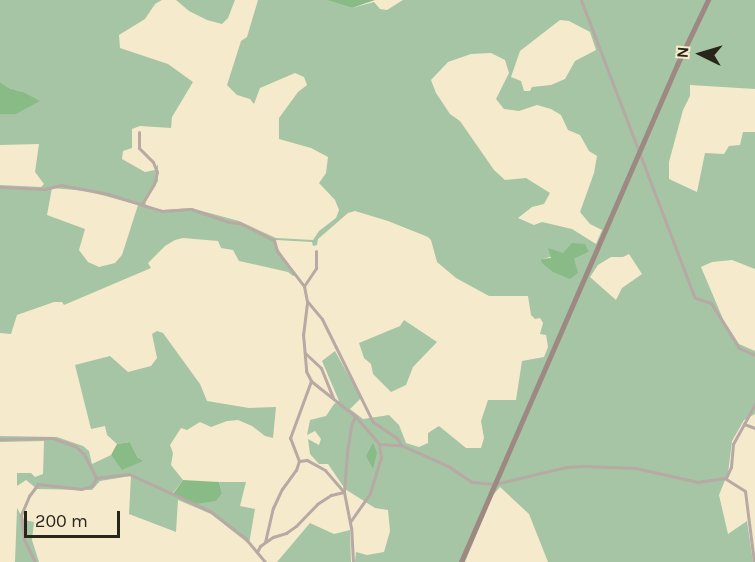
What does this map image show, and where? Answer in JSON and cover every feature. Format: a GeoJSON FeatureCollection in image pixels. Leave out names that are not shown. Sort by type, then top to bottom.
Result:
{"type":"FeatureCollection","features":[{"type":"Feature","properties":{"kind":"street"},"geometry":{"type":"LineString","coordinates":[[581,0],[695,298],[711,303],[739,348],[755,355]]}},
{"type":"Feature","properties":{"kind":"street"},"geometry":{"type":"LineString","coordinates":[[461,562],[639,152],[708,0]]}},
{"type":"Feature","properties":{"kind":"street"},"geometry":{"type":"LineString","coordinates":[[139,132],[139,148],[153,162],[157,172],[154,184],[142,204]]}},
{"type":"Feature","properties":{"kind":"street"},"geometry":{"type":"LineString","coordinates":[[0,187],[45,189],[61,185],[162,211],[191,209],[228,222],[240,223],[274,240],[277,250],[304,286],[307,301],[303,324],[306,371],[311,381],[356,416],[380,444],[381,458],[370,493],[350,522]]}},
{"type":"Feature","properties":{"kind":"street"},"geometry":{"type":"LineString","coordinates":[[304,286],[316,268],[316,251]]}},
{"type":"Feature","properties":{"kind":"street"},"geometry":{"type":"LineString","coordinates":[[307,301],[322,319],[370,417],[397,438],[401,445]]}},
{"type":"Feature","properties":{"kind":"street"},"geometry":{"type":"LineString","coordinates":[[305,353],[321,368],[334,399]]}},
{"type":"Feature","properties":{"kind":"street"},"geometry":{"type":"LineString","coordinates":[[257,552],[265,542],[273,508],[282,489],[296,470],[299,460],[290,438],[311,381]]}},
{"type":"Feature","properties":{"kind":"street"},"geometry":{"type":"LineString","coordinates":[[726,478],[731,467],[733,444],[755,404]]}},
{"type":"Feature","properties":{"kind":"street"},"geometry":{"type":"LineString","coordinates":[[352,562],[350,522],[344,492],[348,444],[356,416]]}},
{"type":"Feature","properties":{"kind":"street"},"geometry":{"type":"LineString","coordinates":[[744,424],[755,428]]}},
{"type":"Feature","properties":{"kind":"street"},"geometry":{"type":"LineString","coordinates":[[0,439],[51,438],[75,446],[84,454],[96,478]]}},
{"type":"Feature","properties":{"kind":"street"},"geometry":{"type":"LineString","coordinates":[[380,444],[401,445],[448,465],[472,482],[495,484],[566,467],[583,466],[636,468],[697,482],[726,478],[744,491],[754,562]]}},
{"type":"Feature","properties":{"kind":"street"},"geometry":{"type":"LineString","coordinates":[[299,460],[307,460],[325,470],[344,492]]}},
{"type":"Feature","properties":{"kind":"street"},"geometry":{"type":"LineString","coordinates":[[96,478],[129,474],[210,511],[245,538],[265,562]]}},
{"type":"Feature","properties":{"kind":"street"},"geometry":{"type":"LineString","coordinates":[[35,562],[24,539],[21,515],[29,496],[38,484],[81,489],[92,486],[96,478]]}},
{"type":"Feature","properties":{"kind":"street"},"geometry":{"type":"LineString","coordinates":[[265,542],[286,533],[331,495],[344,492]]}},
{"type":"Feature","properties":{"kind":"green space"},"geometry":{"type":"Polygon","coordinates":[[[0,0],[162,0],[155,4],[145,19],[119,35],[120,48],[168,64],[193,82],[172,117],[171,128],[140,126],[132,129],[132,148],[123,151],[122,159],[145,172],[155,170],[158,164],[158,181],[145,201],[146,206],[163,210],[191,208],[239,221],[276,238],[313,240],[319,231],[336,218],[339,210],[335,200],[319,183],[326,173],[328,157],[311,148],[279,139],[279,118],[298,92],[307,85],[304,77],[295,73],[260,88],[254,104],[250,99],[237,95],[227,85],[241,41],[247,37],[258,0],[326,0],[352,8],[374,2],[380,9],[387,10],[403,0],[755,0],[755,89],[690,85],[690,96],[683,110],[669,162],[669,179],[697,192],[705,153],[724,154],[729,146],[740,145],[743,132],[755,132],[755,269],[732,260],[712,262],[701,267],[723,319],[739,344],[755,351],[755,414],[744,420],[732,441],[728,473],[719,495],[728,534],[747,521],[753,562],[548,562],[529,514],[500,487],[493,495],[465,562],[355,562],[356,552],[367,555],[384,552],[390,531],[388,510],[375,508],[345,489],[328,464],[319,464],[310,454],[308,439],[319,445],[321,439],[315,431],[307,435],[310,420],[326,416],[334,404],[339,401],[322,361],[335,351],[361,398],[350,409],[363,419],[389,415],[399,425],[406,443],[419,447],[428,443],[428,433],[439,426],[466,448],[481,448],[484,438],[481,421],[488,400],[516,400],[522,361],[544,357],[548,347],[546,335],[540,334],[543,323],[540,318],[535,319],[531,315],[528,296],[489,296],[456,278],[437,262],[431,240],[428,237],[355,211],[348,213],[318,239],[317,245],[313,246],[312,242],[276,240],[276,246],[296,275],[239,261],[233,250],[221,248],[218,241],[183,238],[165,246],[148,263],[151,268],[64,305],[62,302],[54,302],[17,315],[11,334],[0,333],[0,185],[41,187],[44,184],[35,172],[39,144],[0,145],[0,114],[16,114],[23,92],[9,88],[0,82],[0,0]],[[560,20],[520,51],[511,77],[521,81],[524,91],[530,91],[532,87],[551,85],[565,79],[575,61],[596,50],[590,32],[569,21],[560,20]],[[491,53],[471,54],[448,62],[431,80],[436,93],[450,114],[460,121],[494,170],[505,180],[526,178],[550,193],[544,204],[532,207],[518,218],[534,225],[542,222],[572,229],[596,244],[602,230],[590,224],[580,212],[594,173],[597,156],[589,151],[580,135],[568,130],[561,115],[551,109],[537,105],[519,111],[504,109],[496,99],[509,73],[505,60],[491,53]],[[52,188],[47,215],[85,229],[79,250],[88,262],[99,267],[115,263],[122,255],[138,205],[87,191],[52,188]],[[589,252],[563,254],[542,259],[574,259],[589,252]],[[629,254],[623,257],[611,257],[598,265],[590,277],[616,300],[622,288],[642,274],[629,254]]]}},
{"type":"Feature","properties":{"kind":"green space"},"geometry":{"type":"Polygon","coordinates":[[[176,0],[235,0],[228,18],[222,24],[189,11],[176,0]]]}},
{"type":"Feature","properties":{"kind":"green space"},"geometry":{"type":"Polygon","coordinates":[[[326,0],[375,0],[352,8],[326,0]]]}},
{"type":"Feature","properties":{"kind":"green space"},"geometry":{"type":"Polygon","coordinates":[[[0,82],[40,101],[16,114],[0,114],[0,82]]]}},
{"type":"Feature","properties":{"kind":"green space"},"geometry":{"type":"Polygon","coordinates":[[[572,243],[585,244],[589,252],[574,259],[578,273],[570,279],[553,272],[542,263],[541,259],[551,258],[548,248],[563,253],[572,243]]]}},
{"type":"Feature","properties":{"kind":"green space"},"geometry":{"type":"Polygon","coordinates":[[[404,320],[437,342],[413,367],[406,385],[391,392],[373,374],[371,364],[364,358],[359,343],[400,326],[404,320]]]}},
{"type":"Feature","properties":{"kind":"green space"},"geometry":{"type":"Polygon","coordinates":[[[157,331],[163,333],[200,384],[207,401],[249,408],[276,407],[273,438],[265,436],[252,426],[238,420],[211,427],[200,422],[187,430],[181,428],[170,445],[173,453],[171,465],[183,480],[173,493],[222,493],[219,482],[246,482],[240,506],[255,509],[249,544],[211,514],[178,500],[176,532],[129,514],[131,476],[100,481],[92,490],[37,489],[26,480],[17,486],[17,473],[31,473],[35,477],[43,474],[44,441],[0,442],[0,436],[57,437],[83,446],[89,451],[92,464],[111,455],[122,469],[138,458],[130,442],[117,444],[107,435],[105,426],[91,429],[75,365],[110,356],[128,372],[151,366],[157,358],[152,334],[157,331]]]}},
{"type":"Feature","properties":{"kind":"green space"},"geometry":{"type":"Polygon","coordinates":[[[130,442],[138,458],[143,461],[122,470],[111,455],[117,444],[130,442]]]}},
{"type":"Feature","properties":{"kind":"green space"},"geometry":{"type":"Polygon","coordinates":[[[373,443],[377,453],[373,469],[366,456],[373,443]]]}},
{"type":"Feature","properties":{"kind":"green space"},"geometry":{"type":"Polygon","coordinates":[[[183,480],[219,482],[222,493],[216,501],[195,504],[173,494],[183,480]]]}},
{"type":"Feature","properties":{"kind":"green space"},"geometry":{"type":"Polygon","coordinates":[[[17,508],[24,520],[34,522],[32,540],[39,562],[15,562],[17,508]]]}},
{"type":"Feature","properties":{"kind":"green space"},"geometry":{"type":"Polygon","coordinates":[[[310,523],[334,534],[350,530],[351,562],[277,562],[310,523]]]}}]}
